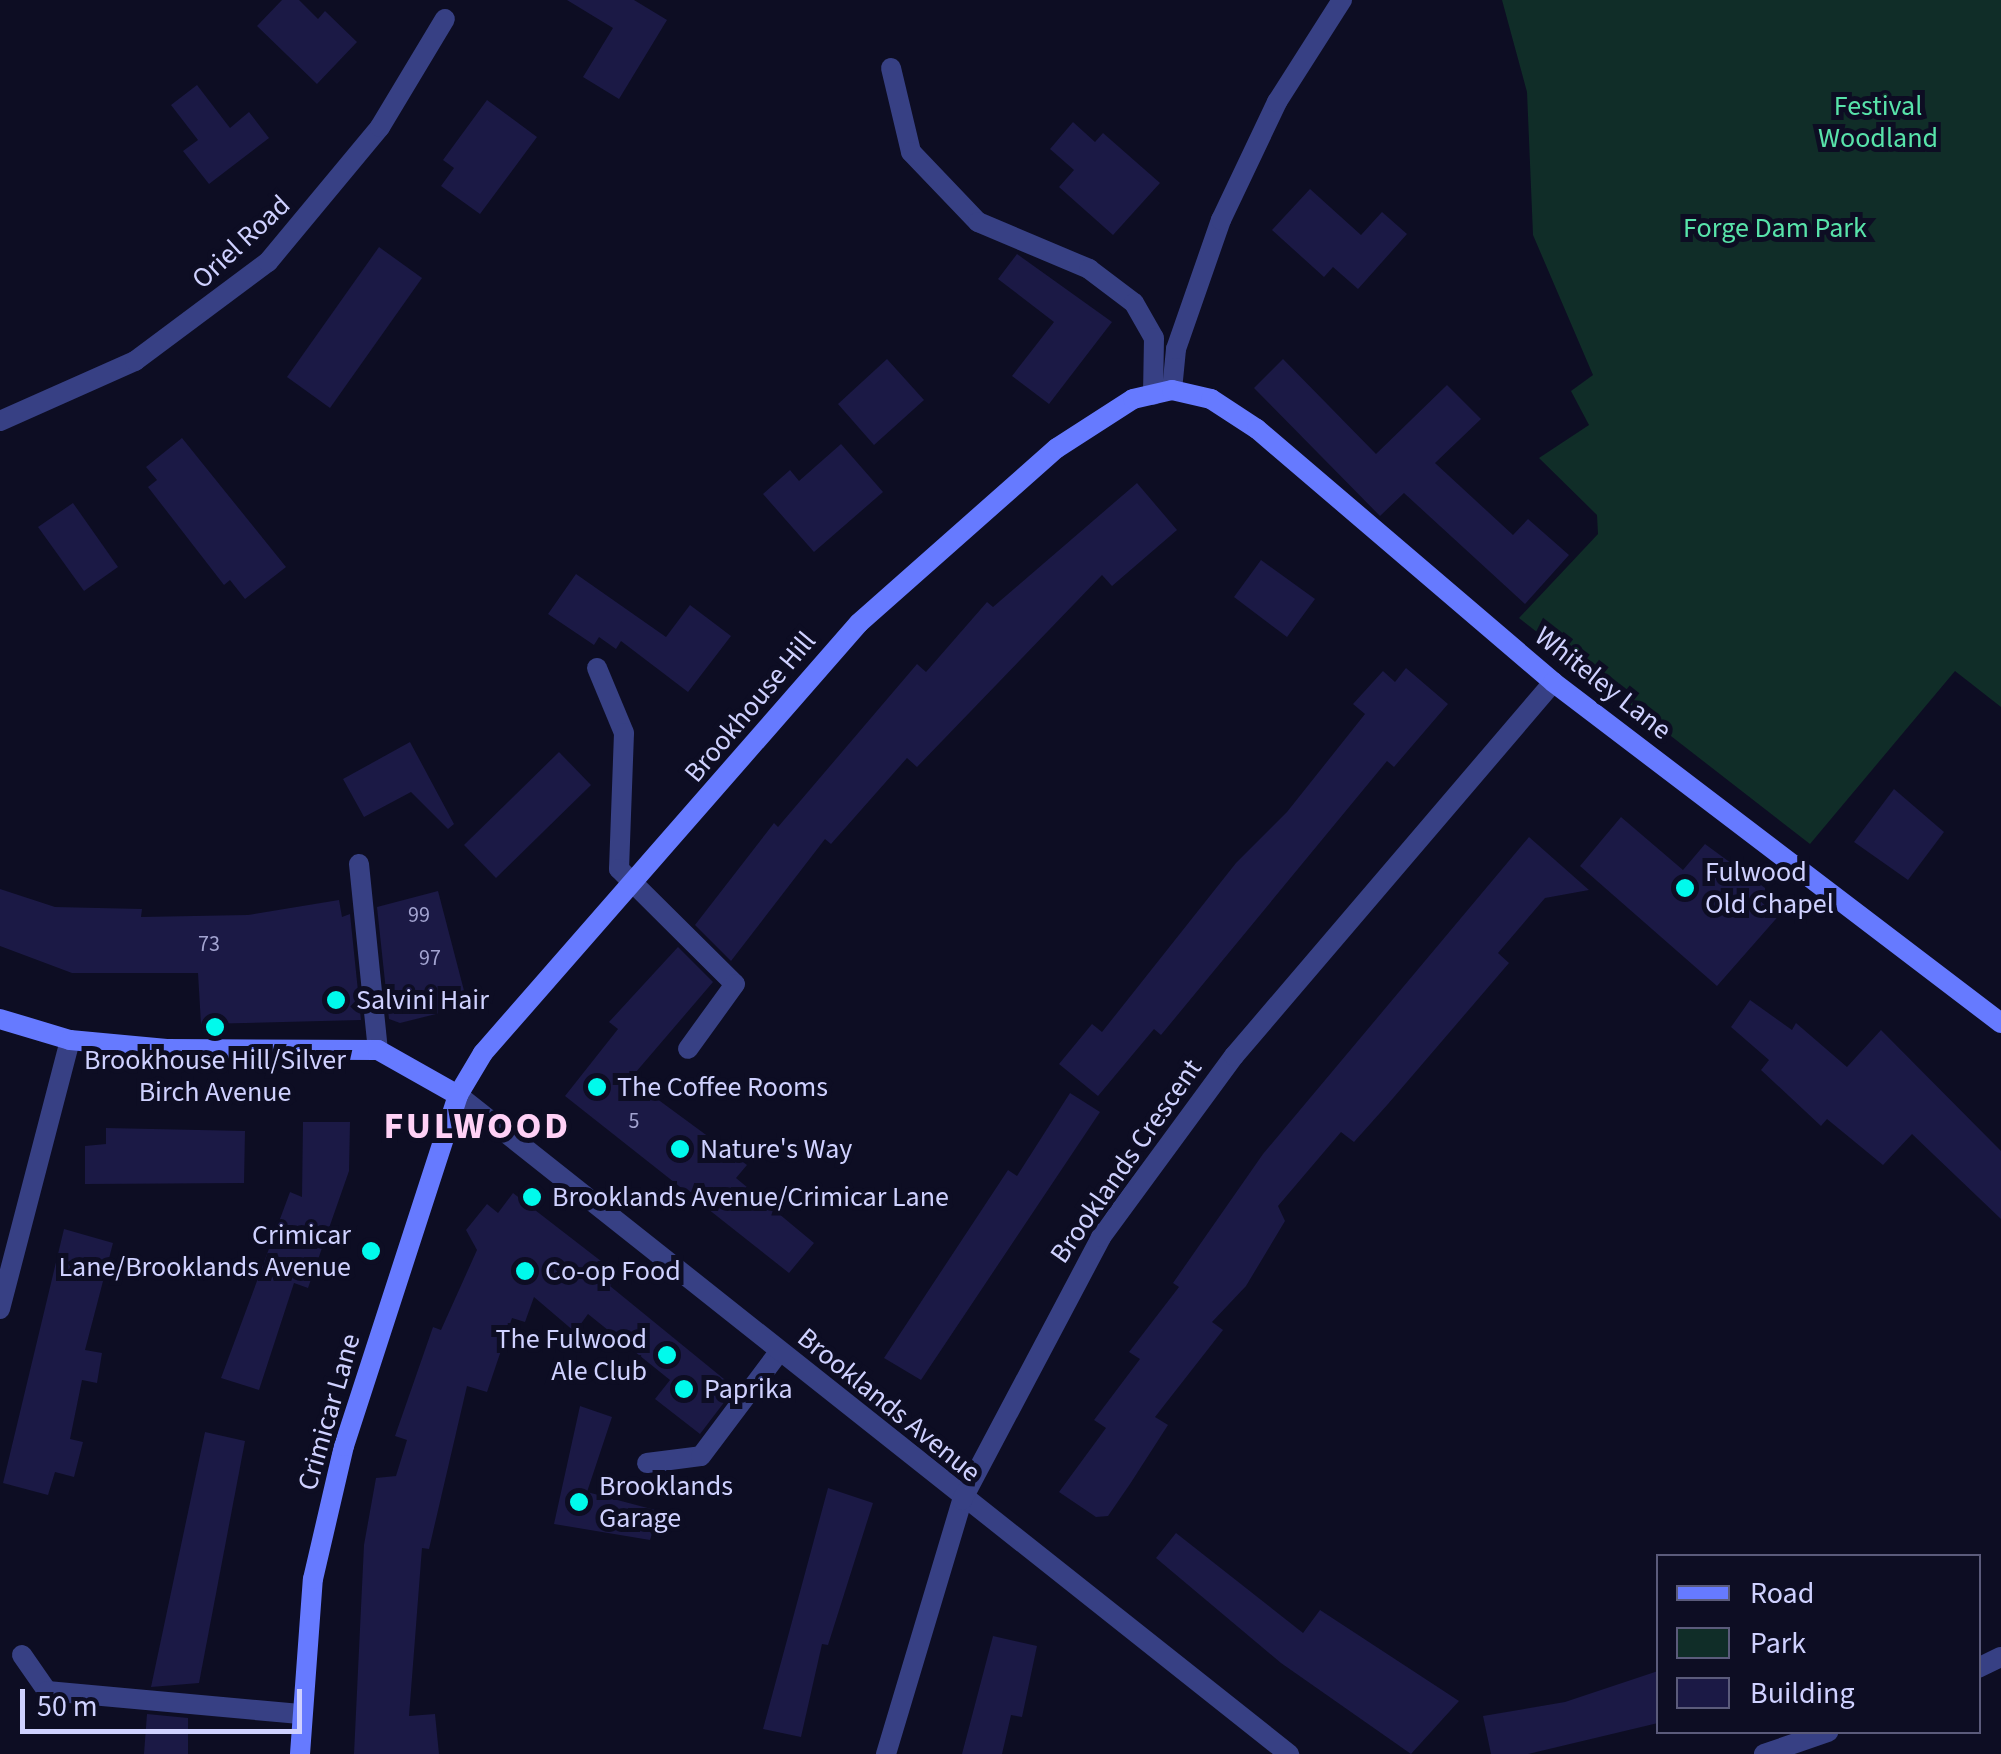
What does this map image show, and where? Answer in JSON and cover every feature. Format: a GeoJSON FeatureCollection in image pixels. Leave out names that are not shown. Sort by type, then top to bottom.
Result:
{"type":"FeatureCollection","features":[{"type":"Feature","properties":{"kind":"street"},"geometry":{"type":"LineString","coordinates":[[1163,393],[1221,220],[1276,102],[1342,0]]}},
{"type":"Feature","properties":{"kind":"street","name":"Oriel Road"},"geometry":{"type":"LineString","coordinates":[[0,421],[135,361],[268,262],[380,127],[446,19]]}},
{"type":"Feature","properties":{"kind":"street"},"geometry":{"type":"LineString","coordinates":[[890,68],[911,152],[978,222],[1089,269],[1134,303],[1154,338],[1163,393]]}},
{"type":"Feature","properties":{"kind":"street","name":"Whiteley Lane"},"geometry":{"type":"LineString","coordinates":[[1163,393],[1211,399],[1258,428],[1553,682],[2001,1023]]}},
{"type":"Feature","properties":{"kind":"street","name":"Brookhouse Hill"},"geometry":{"type":"LineString","coordinates":[[458,1094],[516,1012],[633,889],[859,623],[1057,448],[1109,412],[1163,393]]}},
{"type":"Feature","properties":{"kind":"street"},"geometry":{"type":"LineString","coordinates":[[597,668],[624,733],[616,851],[633,889],[735,984],[688,1049]]}},
{"type":"Feature","properties":{"kind":"street","name":"Brooklands Crescent"},"geometry":{"type":"LineString","coordinates":[[886,1754],[962,1500],[1042,1340],[1168,1139],[1553,682]]}},
{"type":"Feature","properties":{"kind":"street"},"geometry":{"type":"LineString","coordinates":[[360,864],[378,1050]]}},
{"type":"Feature","properties":{"kind":"street"},"geometry":{"type":"LineString","coordinates":[[0,1019],[70,1040],[166,1049],[378,1050],[458,1094]]}},
{"type":"Feature","properties":{"kind":"street"},"geometry":{"type":"LineString","coordinates":[[0,1309],[70,1040]]}},
{"type":"Feature","properties":{"kind":"street","name":"Brooklands Avenue"},"geometry":{"type":"LineString","coordinates":[[458,1094],[962,1500],[1290,1754]]}},
{"type":"Feature","properties":{"kind":"street","name":"Crimicar Lane"},"geometry":{"type":"LineString","coordinates":[[300,1754],[313,1579],[344,1446],[458,1094]]}},
{"type":"Feature","properties":{"kind":"street"},"geometry":{"type":"LineString","coordinates":[[647,1463],[700,1456],[780,1352]]}},
{"type":"Feature","properties":{"kind":"street"},"geometry":{"type":"LineString","coordinates":[[22,1655],[47,1691],[300,1714]]}},
{"type":"Feature","properties":{"kind":"street"},"geometry":{"type":"LineString","coordinates":[[1764,1754],[1822,1734]]}},
{"type":"Feature","properties":{"kind":"green space","name":"Forge Dam Park"},"geometry":{"type":"Polygon","coordinates":[[[1502,0],[2001,0],[2001,707],[1955,671],[1810,844],[1519,618],[1598,534],[1597,515],[1539,458],[1589,425],[1571,391],[1593,375],[1533,235],[1527,92],[1502,0]]]}},
{"type":"Feature","properties":{"kind":"building"},"geometry":{"type":"Polygon","coordinates":[[[282,0],[299,0],[318,19],[325,11],[357,42],[317,84],[257,26],[282,0]]]}},
{"type":"Feature","properties":{"kind":"building"},"geometry":{"type":"Polygon","coordinates":[[[567,0],[634,0],[667,20],[619,99],[583,77],[613,28],[567,0]]]}},
{"type":"Feature","properties":{"kind":"building"},"geometry":{"type":"Polygon","coordinates":[[[197,85],[230,128],[249,112],[269,138],[209,184],[183,151],[198,140],[171,105],[197,85]]]}},
{"type":"Feature","properties":{"kind":"building"},"geometry":{"type":"Polygon","coordinates":[[[487,100],[537,137],[480,214],[441,186],[454,168],[443,160],[487,100]]]}},
{"type":"Feature","properties":{"kind":"building"},"geometry":{"type":"Polygon","coordinates":[[[1073,122],[1095,142],[1103,133],[1160,183],[1113,235],[1059,187],[1074,170],[1050,149],[1073,122]]]}},
{"type":"Feature","properties":{"kind":"building"},"geometry":{"type":"Polygon","coordinates":[[[1310,189],[1361,235],[1382,212],[1407,234],[1358,289],[1333,267],[1324,277],[1272,230],[1310,189]]]}},
{"type":"Feature","properties":{"kind":"building"},"geometry":{"type":"Polygon","coordinates":[[[379,247],[422,278],[330,408],[287,377],[379,247]]]}},
{"type":"Feature","properties":{"kind":"building"},"geometry":{"type":"Polygon","coordinates":[[[1017,254],[1112,322],[1049,404],[1012,376],[1054,322],[998,279],[1017,254]]]}},
{"type":"Feature","properties":{"kind":"building"},"geometry":{"type":"Polygon","coordinates":[[[887,359],[924,400],[874,445],[838,404],[887,359]]]}},
{"type":"Feature","properties":{"kind":"building"},"geometry":{"type":"Polygon","coordinates":[[[1283,359],[1376,454],[1447,385],[1481,419],[1435,463],[1513,535],[1528,519],[1569,555],[1525,604],[1404,493],[1380,516],[1254,388],[1283,359]]]}},
{"type":"Feature","properties":{"kind":"building"},"geometry":{"type":"Polygon","coordinates":[[[182,438],[286,567],[245,599],[230,580],[224,585],[148,487],[157,480],[146,467],[182,438]]]}},
{"type":"Feature","properties":{"kind":"building"},"geometry":{"type":"Polygon","coordinates":[[[841,444],[883,492],[814,552],[763,494],[790,470],[799,481],[841,444]]]}},
{"type":"Feature","properties":{"kind":"building"},"geometry":{"type":"Polygon","coordinates":[[[1137,483],[1177,530],[1112,586],[1102,575],[917,767],[907,758],[831,844],[825,839],[731,961],[695,925],[774,823],[778,827],[917,664],[926,672],[987,602],[993,607],[1137,483]]]}},
{"type":"Feature","properties":{"kind":"building"},"geometry":{"type":"Polygon","coordinates":[[[73,503],[118,567],[84,591],[38,527],[73,503]]]}},
{"type":"Feature","properties":{"kind":"building"},"geometry":{"type":"Polygon","coordinates":[[[1261,560],[1315,599],[1287,637],[1234,597],[1261,560]]]}},
{"type":"Feature","properties":{"kind":"building"},"geometry":{"type":"Polygon","coordinates":[[[576,574],[666,637],[690,605],[731,636],[688,692],[621,641],[616,649],[599,637],[594,645],[548,614],[576,574]]]}},
{"type":"Feature","properties":{"kind":"building"},"geometry":{"type":"Polygon","coordinates":[[[1406,668],[1448,704],[1394,767],[1387,761],[1161,1035],[1154,1029],[1098,1096],[1059,1064],[1092,1024],[1102,1032],[1236,863],[1287,812],[1365,714],[1353,704],[1383,671],[1395,682],[1406,668]]]}},
{"type":"Feature","properties":{"kind":"building"},"geometry":{"type":"Polygon","coordinates":[[[410,742],[454,824],[448,829],[411,792],[364,817],[343,779],[410,742]]]}},
{"type":"Feature","properties":{"kind":"building"},"geometry":{"type":"Polygon","coordinates":[[[559,752],[591,785],[496,878],[464,845],[559,752]]]}},
{"type":"Feature","properties":{"kind":"building"},"geometry":{"type":"Polygon","coordinates":[[[1894,789],[1944,832],[1908,880],[1854,842],[1894,789]]]}},
{"type":"Feature","properties":{"kind":"building","name":"Fulwood Old Chapel"},"geometry":{"type":"Polygon","coordinates":[[[1621,817],[1683,870],[1705,844],[1788,905],[1717,986],[1580,866],[1621,817]]]}},
{"type":"Feature","properties":{"kind":"building"},"geometry":{"type":"Polygon","coordinates":[[[1529,837],[1589,890],[1545,898],[1498,953],[1509,963],[1388,1104],[1354,1142],[1341,1132],[1278,1206],[1285,1221],[1246,1286],[1212,1322],[1223,1330],[1155,1417],[1168,1425],[1108,1516],[1096,1517],[1059,1492],[1106,1428],[1094,1420],[1140,1359],[1129,1352],[1179,1287],[1173,1283],[1263,1154],[1529,837]]]}},
{"type":"Feature","properties":{"kind":"building"},"geometry":{"type":"Polygon","coordinates":[[[0,889],[55,907],[142,909],[141,917],[248,915],[339,900],[342,917],[350,914],[361,1020],[201,1024],[198,973],[72,973],[0,946],[0,889]]]}},
{"type":"Feature","properties":{"kind":"building"},"geometry":{"type":"Polygon","coordinates":[[[438,891],[468,1006],[400,1023],[389,1019],[377,907],[438,891]]]}},
{"type":"Feature","properties":{"kind":"building"},"geometry":{"type":"Polygon","coordinates":[[[678,947],[713,982],[630,1079],[747,1165],[736,1178],[814,1243],[789,1273],[565,1096],[618,1029],[609,1022],[678,947]]]}},
{"type":"Feature","properties":{"kind":"building"},"geometry":{"type":"Polygon","coordinates":[[[1750,1000],[1792,1030],[1796,1023],[1847,1067],[1881,1030],[2001,1151],[2001,1219],[1912,1134],[1883,1165],[1827,1119],[1821,1126],[1761,1070],[1769,1060],[1731,1027],[1750,1000]]]}},
{"type":"Feature","properties":{"kind":"building"},"geometry":{"type":"Polygon","coordinates":[[[1070,1093],[1100,1112],[921,1380],[884,1358],[1008,1170],[1017,1176],[1070,1093]]]}},
{"type":"Feature","properties":{"kind":"building"},"geometry":{"type":"Polygon","coordinates":[[[303,1122],[350,1122],[349,1171],[308,1288],[294,1283],[259,1390],[221,1378],[290,1192],[302,1197],[303,1122]]]}},
{"type":"Feature","properties":{"kind":"building"},"geometry":{"type":"Polygon","coordinates":[[[106,1128],[245,1131],[244,1183],[85,1184],[85,1146],[106,1144],[106,1128]]]}},
{"type":"Feature","properties":{"kind":"building"},"geometry":{"type":"Polygon","coordinates":[[[513,1193],[619,1275],[610,1286],[735,1388],[700,1434],[655,1399],[670,1380],[588,1314],[575,1332],[534,1297],[525,1322],[512,1318],[487,1392],[467,1386],[429,1549],[422,1548],[409,1716],[435,1714],[439,1754],[354,1754],[364,1545],[376,1478],[396,1476],[407,1440],[395,1436],[433,1327],[441,1330],[477,1250],[466,1230],[487,1204],[498,1213],[513,1193]]]}},
{"type":"Feature","properties":{"kind":"building"},"geometry":{"type":"Polygon","coordinates":[[[64,1229],[113,1243],[85,1350],[102,1353],[97,1383],[82,1380],[70,1439],[83,1442],[74,1477],[55,1472],[48,1495],[3,1483],[64,1229]]]}},
{"type":"Feature","properties":{"kind":"building"},"geometry":{"type":"Polygon","coordinates":[[[580,1406],[612,1417],[587,1492],[659,1511],[650,1540],[554,1524],[580,1406]]]}},
{"type":"Feature","properties":{"kind":"building"},"geometry":{"type":"Polygon","coordinates":[[[205,1432],[245,1441],[199,1683],[151,1687],[205,1432]]]}},
{"type":"Feature","properties":{"kind":"building"},"geometry":{"type":"Polygon","coordinates":[[[828,1488],[873,1503],[828,1645],[822,1644],[801,1737],[763,1729],[828,1488]]]}},
{"type":"Feature","properties":{"kind":"building"},"geometry":{"type":"Polygon","coordinates":[[[1176,1533],[1303,1633],[1320,1610],[1459,1701],[1411,1754],[1281,1663],[1156,1558],[1176,1533]]]}},
{"type":"Feature","properties":{"kind":"building"},"geometry":{"type":"Polygon","coordinates":[[[993,1636],[1037,1646],[1022,1717],[1011,1715],[1002,1754],[962,1754],[993,1636]]]}},
{"type":"Feature","properties":{"kind":"building"},"geometry":{"type":"Polygon","coordinates":[[[1656,1672],[1656,1723],[1528,1754],[1491,1754],[1483,1716],[1565,1702],[1656,1672]]]}},
{"type":"Feature","properties":{"kind":"building"},"geometry":{"type":"Polygon","coordinates":[[[147,1714],[188,1718],[188,1754],[144,1754],[147,1714]]]}},
{"type":"Feature","properties":{"kind":"place","name":"Fulwood Old Chapel"},"geometry":{"type":"Point","coordinates":[1685,888]}},
{"type":"Feature","properties":{"kind":"place","name":"Salvini Hair"},"geometry":{"type":"Point","coordinates":[336,1000]}},
{"type":"Feature","properties":{"kind":"place","name":"Brookhouse Hill/Silver Birch Avenue"},"geometry":{"type":"Point","coordinates":[215,1027]}},
{"type":"Feature","properties":{"kind":"place","name":"The Coffee Rooms"},"geometry":{"type":"Point","coordinates":[597,1087]}},
{"type":"Feature","properties":{"kind":"place","name":"Nature's Way"},"geometry":{"type":"Point","coordinates":[680,1149]}},
{"type":"Feature","properties":{"kind":"place","name":"Brooklands Avenue/Crimicar Lane"},"geometry":{"type":"Point","coordinates":[532,1197]}},
{"type":"Feature","properties":{"kind":"place","name":"Crimicar Lane/Brooklands Avenue"},"geometry":{"type":"Point","coordinates":[371,1251]}},
{"type":"Feature","properties":{"kind":"place","name":"Co-op Food"},"geometry":{"type":"Point","coordinates":[525,1271]}},
{"type":"Feature","properties":{"kind":"place","name":"The Fulwood Ale Club"},"geometry":{"type":"Point","coordinates":[667,1355]}},
{"type":"Feature","properties":{"kind":"place","name":"Paprika"},"geometry":{"type":"Point","coordinates":[684,1389]}},
{"type":"Feature","properties":{"kind":"place","name":"Brooklands Garage"},"geometry":{"type":"Point","coordinates":[579,1502]}},
{"type":"Feature","properties":{"kind":"district","name":"FULWOOD"},"geometry":{"type":"Point","coordinates":[477,1127]}},
{"type":"Feature","properties":{"kind":"park label","name":"Festival Woodland"},"geometry":{"type":"Point","coordinates":[1878,122]}}]}
